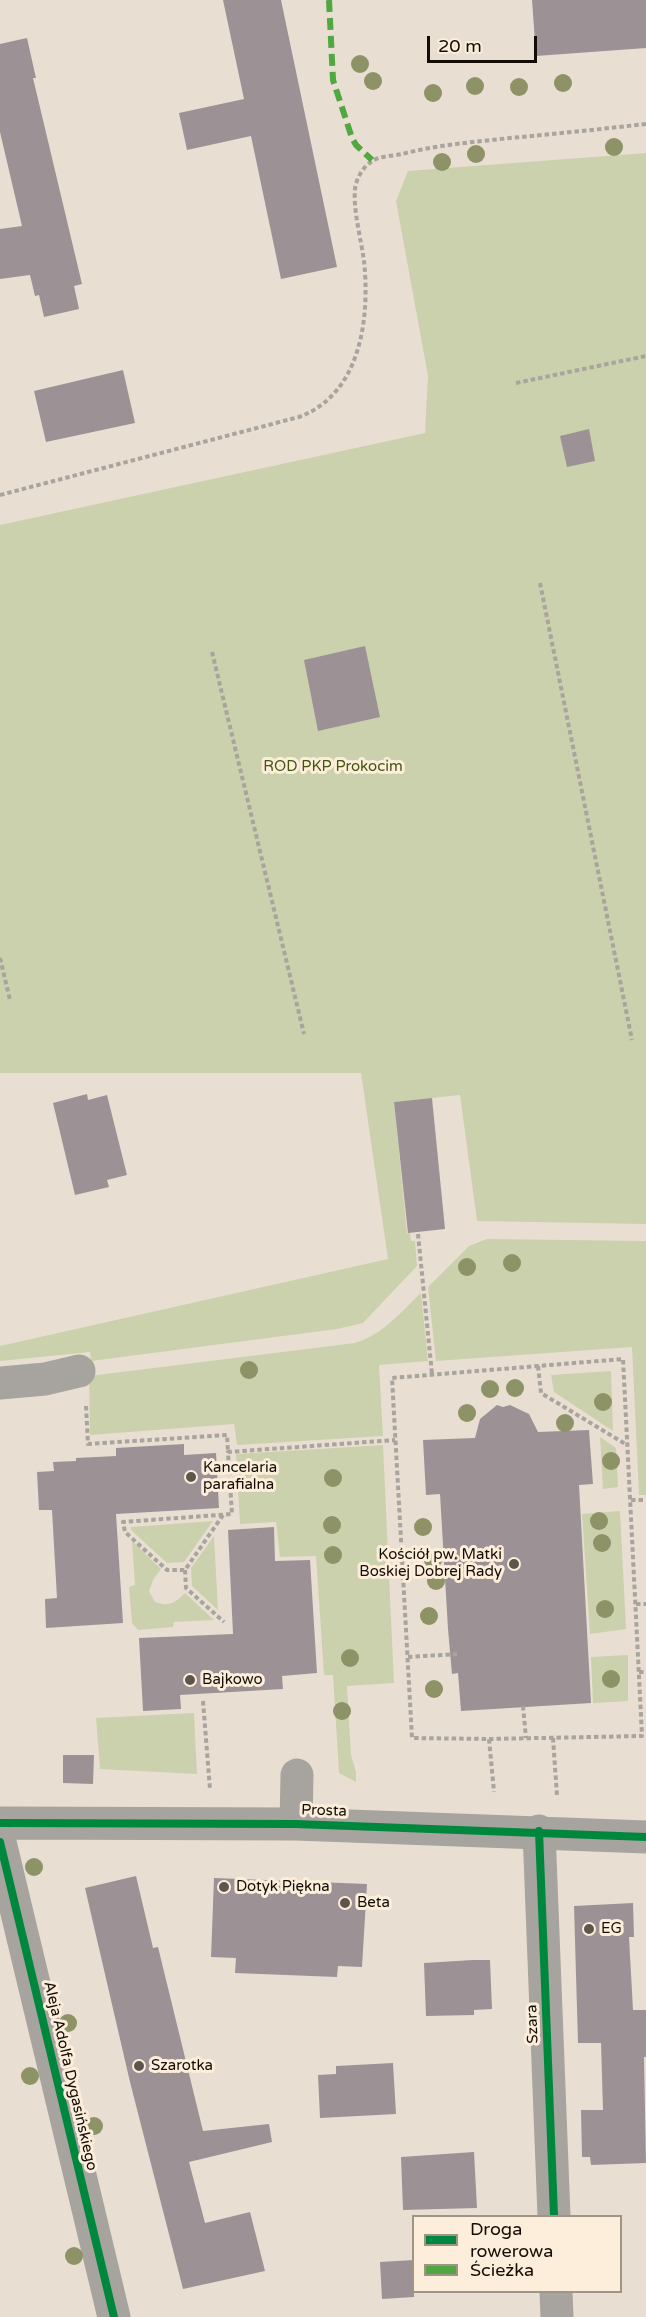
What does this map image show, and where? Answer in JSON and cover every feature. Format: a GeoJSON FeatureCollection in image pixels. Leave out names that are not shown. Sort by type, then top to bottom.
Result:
{"type":"FeatureCollection","features":[{"type":"Feature","properties":{"kind":"street"},"geometry":{"type":"LineString","coordinates":[[0,1383],[45,1379],[82,1386]]}},
{"type":"Feature","properties":{"kind":"street"},"geometry":{"type":"LineString","coordinates":[[296,1824],[297,1775]]}},
{"type":"Feature","properties":{"kind":"street","name":"Prosta"},"geometry":{"type":"LineString","coordinates":[[0,1823],[296,1824],[539,1831],[646,1837]]}},
{"type":"Feature","properties":{"kind":"street","name":"Szara"},"geometry":{"type":"LineString","coordinates":[[539,1831],[554,2215]]}},
{"type":"Feature","properties":{"kind":"street","name":"Aleja Adolfa Dygasińskiego"},"geometry":{"type":"LineString","coordinates":[[0,1842],[114,2317]]}},
{"type":"Feature","properties":{"kind":"street"},"geometry":{"type":"LineString","coordinates":[[556,2293],[557,2317]]}},
{"type":"Feature","properties":{"kind":"path"},"geometry":{"type":"LineString","coordinates":[[0,495],[299,417],[308,414],[326,400],[346,377],[361,339],[365,273],[355,187],[362,172],[372,160],[433,146],[646,124]]}},
{"type":"Feature","properties":{"kind":"path"},"geometry":{"type":"LineString","coordinates":[[516,383],[646,356]]}},
{"type":"Feature","properties":{"kind":"path"},"geometry":{"type":"LineString","coordinates":[[540,583],[632,1040]]}},
{"type":"Feature","properties":{"kind":"path"},"geometry":{"type":"LineString","coordinates":[[212,652],[304,1034]]}},
{"type":"Feature","properties":{"kind":"path"},"geometry":{"type":"LineString","coordinates":[[0,958],[10,1000]]}},
{"type":"Feature","properties":{"kind":"path"},"geometry":{"type":"LineString","coordinates":[[418,1234],[432,1374]]}},
{"type":"Feature","properties":{"kind":"path"},"geometry":{"type":"LineString","coordinates":[[623,1359],[642,1736],[489,1740],[412,1738],[392,1378],[432,1374],[623,1359]]}},
{"type":"Feature","properties":{"kind":"path"},"geometry":{"type":"LineString","coordinates":[[538,1366],[541,1393],[628,1445]]}},
{"type":"Feature","properties":{"kind":"path"},"geometry":{"type":"LineString","coordinates":[[82,1386],[88,1444],[227,1435],[232,1514],[123,1522],[125,1532],[167,1570],[185,1570]]}},
{"type":"Feature","properties":{"kind":"path"},"geometry":{"type":"LineString","coordinates":[[228,1452],[395,1440]]}},
{"type":"Feature","properties":{"kind":"path"},"geometry":{"type":"LineString","coordinates":[[631,1500],[646,1500]]}},
{"type":"Feature","properties":{"kind":"path"},"geometry":{"type":"LineString","coordinates":[[223,1515],[185,1570],[186,1588],[225,1622]]}},
{"type":"Feature","properties":{"kind":"path"},"geometry":{"type":"LineString","coordinates":[[636,1604],[646,1604]]}},
{"type":"Feature","properties":{"kind":"path"},"geometry":{"type":"LineString","coordinates":[[408,1657],[457,1654]]}},
{"type":"Feature","properties":{"kind":"path"},"geometry":{"type":"LineString","coordinates":[[639,1671],[646,1672]]}},
{"type":"Feature","properties":{"kind":"path"},"geometry":{"type":"LineString","coordinates":[[203,1701],[211,1796]]}},
{"type":"Feature","properties":{"kind":"path"},"geometry":{"type":"LineString","coordinates":[[523,1706],[526,1738]]}},
{"type":"Feature","properties":{"kind":"path"},"geometry":{"type":"LineString","coordinates":[[553,1738],[557,1796]]}},
{"type":"Feature","properties":{"kind":"path"},"geometry":{"type":"LineString","coordinates":[[489,1740],[494,1792]]}},
{"type":"Feature","properties":{"kind":"green space","name":"ROD PKP Prokocim"},"geometry":{"type":"Polygon","coordinates":[[[646,153],[646,1224],[477,1221],[460,1095],[394,1102],[407,1233],[410,1233],[411,1241],[415,1241],[417,1266],[363,1323],[337,1329],[91,1361],[90,1352],[0,1361],[0,1346],[388,1259],[361,1073],[0,1073],[0,525],[425,433],[428,376],[396,201],[408,171],[646,153]]]}},
{"type":"Feature","properties":{"kind":"green space"},"geometry":{"type":"Polygon","coordinates":[[[487,1239],[646,1241],[646,1495],[639,1495],[632,1347],[436,1361],[428,1287],[469,1246],[487,1239]]]}},
{"type":"Feature","properties":{"kind":"green space"},"geometry":{"type":"Polygon","coordinates":[[[421,1293],[428,1361],[379,1365],[383,1436],[237,1445],[234,1424],[90,1435],[89,1376],[355,1343],[382,1329],[421,1293]]]}},
{"type":"Feature","properties":{"kind":"green space"},"geometry":{"type":"Polygon","coordinates":[[[611,1371],[613,1431],[554,1392],[551,1375],[611,1371]]]}},
{"type":"Feature","properties":{"kind":"green space"},"geometry":{"type":"Polygon","coordinates":[[[600,1437],[616,1448],[618,1487],[603,1489],[600,1437]]]}},
{"type":"Feature","properties":{"kind":"green space"},"geometry":{"type":"Polygon","coordinates":[[[383,1445],[394,1683],[347,1686],[351,1755],[356,1772],[356,1782],[339,1773],[333,1675],[324,1675],[316,1556],[280,1557],[276,1522],[240,1524],[236,1454],[383,1445]]]}},
{"type":"Feature","properties":{"kind":"green space"},"geometry":{"type":"Polygon","coordinates":[[[620,1511],[626,1629],[590,1634],[582,1514],[620,1511]]]}},
{"type":"Feature","properties":{"kind":"green space"},"geometry":{"type":"Polygon","coordinates":[[[213,1521],[184,1562],[167,1563],[131,1530],[131,1527],[213,1521]]]}},
{"type":"Feature","properties":{"kind":"green space"},"geometry":{"type":"Polygon","coordinates":[[[214,1536],[218,1610],[192,1586],[191,1568],[214,1536]]]}},
{"type":"Feature","properties":{"kind":"green space"},"geometry":{"type":"Polygon","coordinates":[[[132,1541],[161,1569],[149,1591],[155,1602],[172,1603],[185,1593],[214,1620],[174,1622],[173,1627],[138,1630],[132,1623],[129,1587],[135,1585],[132,1541]]]}},
{"type":"Feature","properties":{"kind":"green space"},"geometry":{"type":"Polygon","coordinates":[[[628,1655],[628,1701],[593,1703],[591,1657],[628,1655]]]}},
{"type":"Feature","properties":{"kind":"green space"},"geometry":{"type":"Polygon","coordinates":[[[194,1713],[197,1774],[100,1769],[96,1718],[194,1713]]]}},
{"type":"Feature","properties":{"kind":"building"},"geometry":{"type":"Polygon","coordinates":[[[223,0],[281,0],[337,267],[281,279],[251,136],[187,150],[179,113],[244,99],[223,0]]]}},
{"type":"Feature","properties":{"kind":"building"},"geometry":{"type":"Polygon","coordinates":[[[532,0],[646,0],[646,48],[536,56],[532,0]]]}},
{"type":"Feature","properties":{"kind":"building"},"geometry":{"type":"Polygon","coordinates":[[[27,38],[36,78],[33,78],[82,284],[74,286],[79,309],[44,317],[39,295],[35,296],[30,275],[0,279],[0,229],[22,226],[0,132],[0,44],[27,38]]]}},
{"type":"Feature","properties":{"kind":"building"},"geometry":{"type":"Polygon","coordinates":[[[123,370],[135,423],[46,442],[34,391],[123,370]]]}},
{"type":"Feature","properties":{"kind":"building"},"geometry":{"type":"Polygon","coordinates":[[[589,429],[595,461],[567,467],[560,436],[589,429]]]}},
{"type":"Feature","properties":{"kind":"building"},"geometry":{"type":"Polygon","coordinates":[[[365,646],[380,717],[318,731],[304,660],[365,646]]]}},
{"type":"Feature","properties":{"kind":"building"},"geometry":{"type":"Polygon","coordinates":[[[87,1094],[88,1100],[107,1095],[127,1175],[107,1180],[109,1187],[75,1195],[53,1103],[87,1094]]]}},
{"type":"Feature","properties":{"kind":"building"},"geometry":{"type":"Polygon","coordinates":[[[432,1098],[445,1229],[408,1233],[394,1102],[432,1098]]]}},
{"type":"Feature","properties":{"kind":"building","name":"Kościół pw. Matki Boskiej Dobrej Rady"},"geometry":{"type":"Polygon","coordinates":[[[497,1405],[503,1407],[510,1405],[529,1414],[538,1432],[589,1430],[593,1484],[579,1485],[591,1703],[461,1711],[458,1673],[452,1674],[440,1494],[426,1495],[423,1440],[475,1438],[480,1419],[497,1405]]]}},
{"type":"Feature","properties":{"kind":"building"},"geometry":{"type":"Polygon","coordinates":[[[184,1444],[184,1455],[216,1453],[219,1508],[116,1514],[123,1623],[46,1628],[45,1599],[57,1598],[52,1510],[39,1510],[37,1472],[54,1471],[53,1462],[76,1461],[76,1458],[116,1456],[116,1448],[184,1444]]]}},
{"type":"Feature","properties":{"kind":"building"},"geometry":{"type":"Polygon","coordinates":[[[274,1527],[275,1561],[310,1560],[317,1673],[282,1676],[283,1689],[180,1695],[181,1709],[143,1711],[139,1638],[233,1634],[228,1530],[274,1527]]]}},
{"type":"Feature","properties":{"kind":"building"},"geometry":{"type":"Polygon","coordinates":[[[63,1755],[94,1755],[93,1784],[63,1783],[63,1755]]]}},
{"type":"Feature","properties":{"kind":"building"},"geometry":{"type":"Polygon","coordinates":[[[136,1876],[153,1948],[158,1947],[203,2131],[269,2124],[272,2142],[189,2162],[205,2223],[250,2212],[265,2271],[183,2289],[130,2082],[85,1888],[136,1876]]]}},
{"type":"Feature","properties":{"kind":"building"},"geometry":{"type":"Polygon","coordinates":[[[214,1878],[367,1884],[362,1967],[338,1966],[337,1977],[235,1973],[236,1958],[211,1957],[214,1878]]]}},
{"type":"Feature","properties":{"kind":"building"},"geometry":{"type":"Polygon","coordinates":[[[633,1903],[634,1937],[629,1937],[633,2010],[646,2010],[646,2057],[644,2057],[646,2163],[591,2165],[590,2157],[582,2157],[581,2110],[603,2110],[601,2043],[578,2043],[574,1906],[633,1903]]]}},
{"type":"Feature","properties":{"kind":"building"},"geometry":{"type":"Polygon","coordinates":[[[490,1960],[492,2009],[474,2010],[474,2015],[426,2016],[424,1963],[490,1960]]]}},
{"type":"Feature","properties":{"kind":"building"},"geometry":{"type":"Polygon","coordinates":[[[393,2063],[396,2114],[320,2118],[318,2075],[336,2074],[336,2066],[393,2063]]]}},
{"type":"Feature","properties":{"kind":"building"},"geometry":{"type":"Polygon","coordinates":[[[474,2152],[477,2208],[403,2210],[401,2157],[474,2152]]]}},
{"type":"Feature","properties":{"kind":"building"},"geometry":{"type":"Polygon","coordinates":[[[412,2260],[414,2297],[382,2299],[380,2262],[412,2260]]]}},
{"type":"Feature","properties":{"kind":"marked path"},"geometry":{"type":"LineString","coordinates":[[329,0],[333,80],[352,138],[372,160]]}},
{"type":"Feature","properties":{"kind":"cycle path"},"geometry":{"type":"LineString","coordinates":[[0,1823],[296,1824],[646,1837]]}},
{"type":"Feature","properties":{"kind":"cycle path"},"geometry":{"type":"LineString","coordinates":[[539,1831],[554,2215]]}},
{"type":"Feature","properties":{"kind":"cycle path"},"geometry":{"type":"LineString","coordinates":[[0,1842],[114,2317]]}},
{"type":"Feature","properties":{"kind":"place","name":"Kancelaria parafialna"},"geometry":{"type":"Point","coordinates":[191,1477]}},
{"type":"Feature","properties":{"kind":"place","name":"Kościół pw. Matki Boskiej Dobrej Rady"},"geometry":{"type":"Point","coordinates":[514,1564]}},
{"type":"Feature","properties":{"kind":"place","name":"Bajkowo"},"geometry":{"type":"Point","coordinates":[190,1680]}},
{"type":"Feature","properties":{"kind":"place","name":"Dotyk Piękna"},"geometry":{"type":"Point","coordinates":[224,1887]}},
{"type":"Feature","properties":{"kind":"place","name":"Beta"},"geometry":{"type":"Point","coordinates":[345,1903]}},
{"type":"Feature","properties":{"kind":"place","name":"EG"},"geometry":{"type":"Point","coordinates":[589,1929]}},
{"type":"Feature","properties":{"kind":"place","name":"Szarotka"},"geometry":{"type":"Point","coordinates":[139,2066]}}]}
